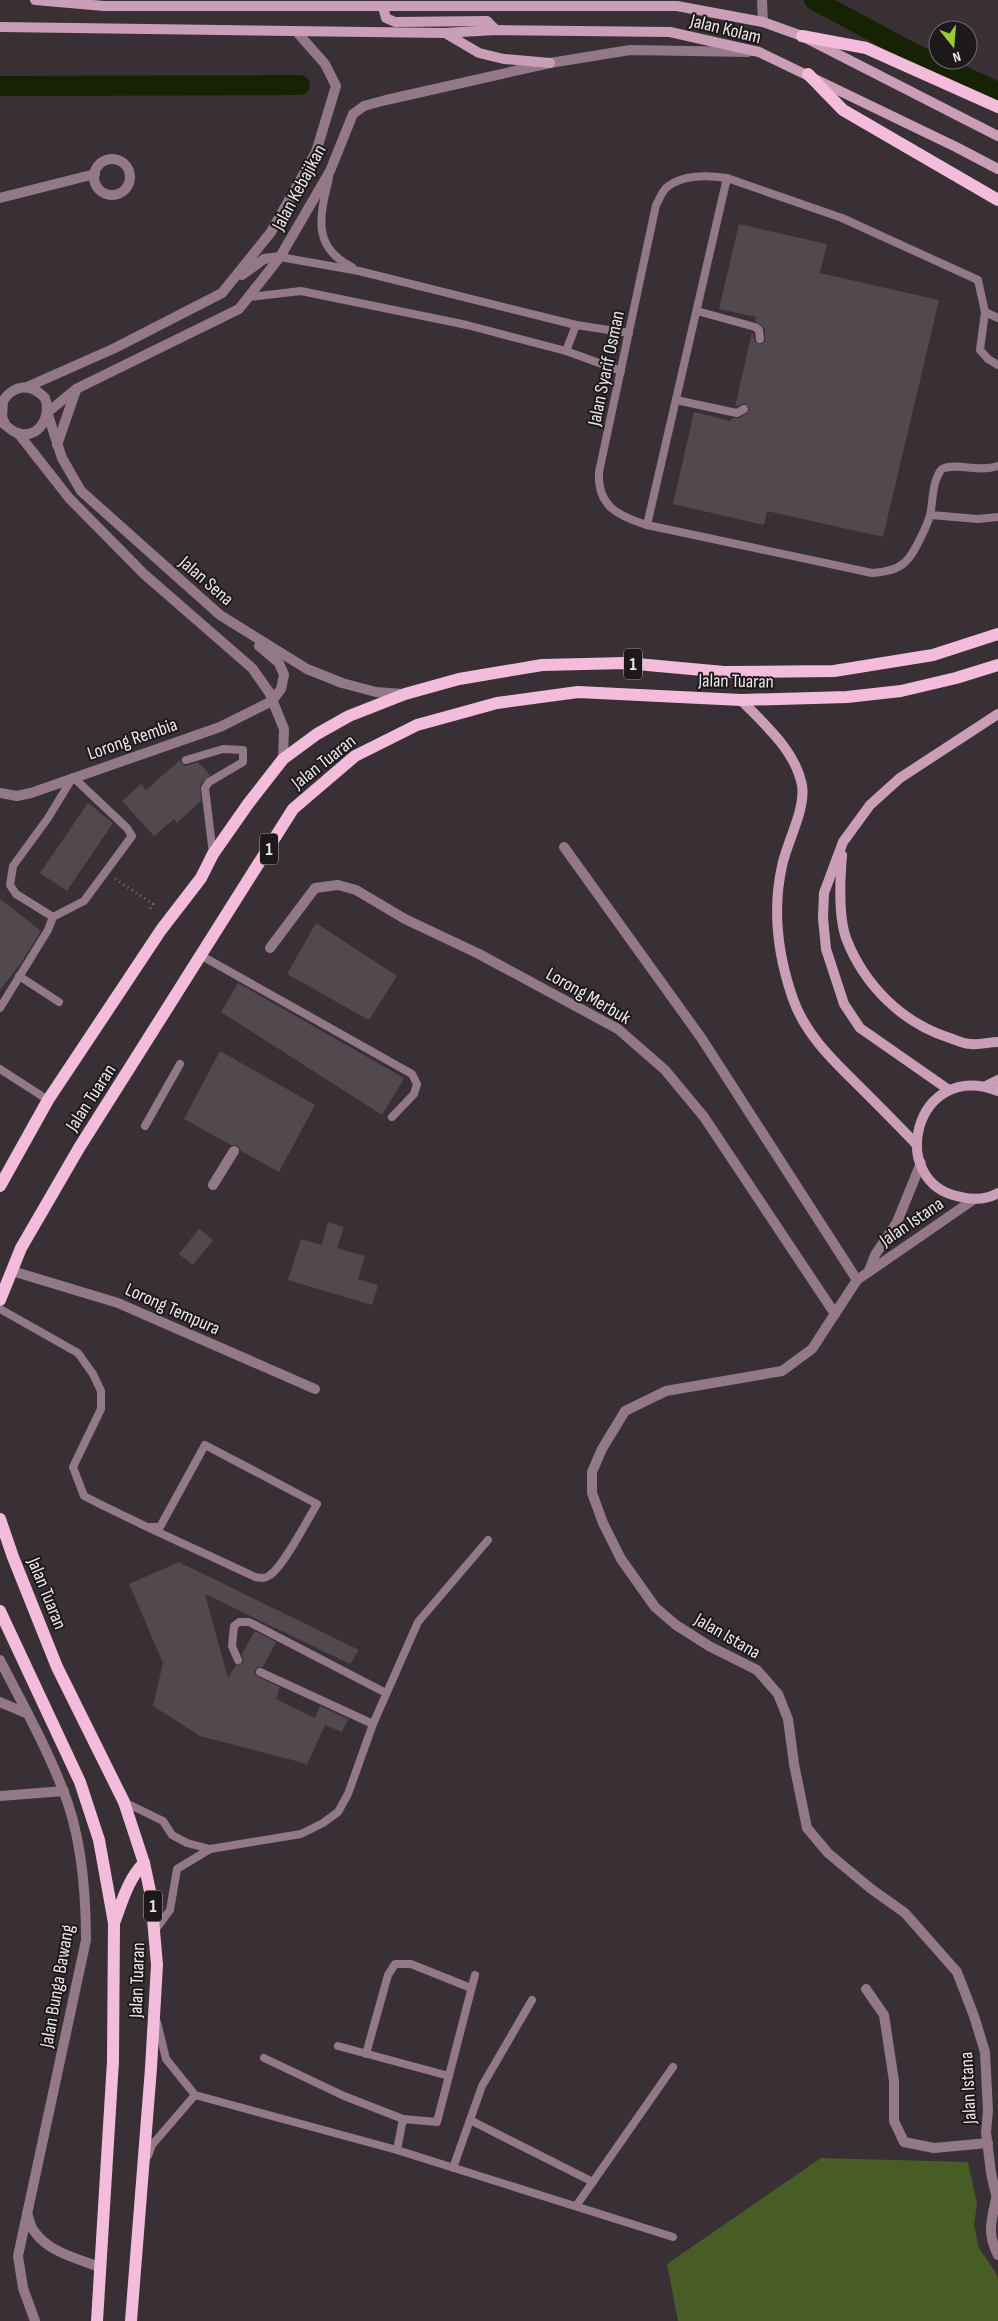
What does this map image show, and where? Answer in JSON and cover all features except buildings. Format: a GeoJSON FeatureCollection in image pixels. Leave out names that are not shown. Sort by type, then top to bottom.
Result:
{"type":"FeatureCollection","features":[{"type":"Feature","properties":{"kind":"main road","name":"Jalan Kolam"},"geometry":{"type":"LineString","coordinates":[[35,0],[104,6],[383,7],[471,3],[677,6],[763,22],[802,36],[998,136]]}},
{"type":"Feature","properties":{"kind":"main road"},"geometry":{"type":"LineString","coordinates":[[383,7],[386,18],[395,22],[487,22],[496,30]]}},
{"type":"Feature","properties":{"kind":"main road"},"geometry":{"type":"LineString","coordinates":[[0,22],[22,29]]}},
{"type":"Feature","properties":{"kind":"main road","name":"Jalan Kolam"},"geometry":{"type":"LineString","coordinates":[[0,27],[22,29],[444,33],[496,30],[670,32],[759,52],[956,146],[998,169]]}},
{"type":"Feature","properties":{"kind":"main road"},"geometry":{"type":"LineString","coordinates":[[444,33],[479,53],[504,59],[550,63]]}},
{"type":"Feature","properties":{"kind":"main road"},"geometry":{"type":"LineString","coordinates":[[802,36],[866,48],[998,107]]}},
{"type":"Feature","properties":{"kind":"main road"},"geometry":{"type":"LineString","coordinates":[[808,74],[843,110],[998,200]]}},
{"type":"Feature","properties":{"kind":"main road","name":"Jalan Tuaran"},"geometry":{"type":"LineString","coordinates":[[0,1186],[48,1100],[161,930],[201,878],[213,854],[283,759],[317,734],[349,716],[405,694],[460,678],[542,665],[626,663],[724,672],[834,671],[933,655],[998,634]]}},
{"type":"Feature","properties":{"kind":"main road","name":"Jalan Tuaran"},"geometry":{"type":"LineString","coordinates":[[0,1300],[21,1248],[79,1148],[294,809],[355,756],[417,725],[497,704],[578,692],[741,700],[817,699],[901,691],[956,678],[998,665]]}},
{"type":"Feature","properties":{"kind":"main road"},"geometry":{"type":"LineString","coordinates":[[741,700],[786,749],[796,768],[802,786],[802,798],[782,865],[776,906],[780,956],[794,1001],[818,1046],[917,1145]]}},
{"type":"Feature","properties":{"kind":"main road"},"geometry":{"type":"LineString","coordinates":[[950,1090],[860,1028],[844,1004],[826,949],[823,918],[824,893],[843,842],[870,806],[900,778],[998,714]]}},
{"type":"Feature","properties":{"kind":"main road"},"geometry":{"type":"LineString","coordinates":[[843,842],[839,890],[846,937],[863,970],[882,996],[907,1019],[934,1033],[970,1044],[998,1042]]}},
{"type":"Feature","properties":{"kind":"main road"},"geometry":{"type":"LineString","coordinates":[[986,1086],[998,1080]]}},
{"type":"Feature","properties":{"kind":"main road"},"geometry":{"type":"LineString","coordinates":[[998,1091],[986,1086],[967,1085],[950,1090],[934,1101],[922,1117],[916,1135],[924,1172],[937,1186],[954,1196],[973,1200],[992,1197],[998,1193]]}},
{"type":"Feature","properties":{"kind":"main road","name":"Jalan Tuaran"},"geometry":{"type":"LineString","coordinates":[[0,1519],[13,1557],[57,1666],[124,1802],[144,1863],[156,1929],[158,1965],[152,2068],[130,2321]]}},
{"type":"Feature","properties":{"kind":"main road","name":"Jalan Tuaran"},"geometry":{"type":"LineString","coordinates":[[0,1611],[80,1782],[99,1840],[114,1922],[113,2061],[97,2321]]}},
{"type":"Feature","properties":{"kind":"main road"},"geometry":{"type":"LineString","coordinates":[[114,1922],[136,1871],[144,1863]]}},
{"type":"Feature","properties":{"kind":"street"},"geometry":{"type":"LineString","coordinates":[[762,0],[763,22]]}},
{"type":"Feature","properties":{"kind":"street","name":"Jalan Kebajikan"},"geometry":{"type":"LineString","coordinates":[[27,387],[115,348],[222,293],[271,232],[316,152],[336,86],[325,64],[296,31]]}},
{"type":"Feature","properties":{"kind":"street","name":"Jalan Kebajikan"},"geometry":{"type":"LineString","coordinates":[[48,413],[76,389],[227,316],[239,308],[280,257],[330,171],[353,114],[364,106],[550,63],[630,50],[759,52]]}},
{"type":"Feature","properties":{"kind":"street"},"geometry":{"type":"LineString","coordinates":[[0,198],[95,174]]}},
{"type":"Feature","properties":{"kind":"street"},"geometry":{"type":"LineString","coordinates":[[231,283],[264,259],[280,257]]}},
{"type":"Feature","properties":{"kind":"street"},"geometry":{"type":"LineString","coordinates":[[0,387],[14,389],[27,387]]}},
{"type":"Feature","properties":{"kind":"street","name":"Jalan Sena"},"geometry":{"type":"LineString","coordinates":[[27,387],[34,389],[45,398],[62,458],[81,491],[220,615],[245,633],[307,669],[342,683],[376,692],[405,694]]}},
{"type":"Feature","properties":{"kind":"street","name":"Jalan Sena"},"geometry":{"type":"LineString","coordinates":[[14,389],[3,401],[3,423],[18,433],[69,498],[144,574],[252,668],[269,692],[284,729],[283,759]]}},
{"type":"Feature","properties":{"kind":"street"},"geometry":{"type":"LineString","coordinates":[[57,445],[76,389]]}},
{"type":"Feature","properties":{"kind":"street"},"geometry":{"type":"LineString","coordinates":[[18,433],[26,434],[40,428],[48,413]]}},
{"type":"Feature","properties":{"kind":"street"},"geometry":{"type":"LineString","coordinates":[[245,633],[279,663],[284,675],[281,689],[272,701]]}},
{"type":"Feature","properties":{"kind":"street","name":"Lorong Rembia"},"geometry":{"type":"LineString","coordinates":[[0,793],[17,796],[31,793],[220,726],[272,701]]}},
{"type":"Feature","properties":{"kind":"street"},"geometry":{"type":"LineString","coordinates":[[564,847],[702,1038],[857,1280]]}},
{"type":"Feature","properties":{"kind":"street","name":"Lorong Merbuk"},"geometry":{"type":"LineString","coordinates":[[270,948],[315,888],[338,885],[356,890],[405,919],[479,954],[618,1029],[665,1070],[704,1117],[835,1314]]}},
{"type":"Feature","properties":{"kind":"street"},"geometry":{"type":"LineString","coordinates":[[213,1185],[234,1151]]}},
{"type":"Feature","properties":{"kind":"street","name":"Jalan Istana"},"geometry":{"type":"LineString","coordinates":[[869,1271],[875,1255],[897,1222],[921,1163]]}},
{"type":"Feature","properties":{"kind":"street","name":"Jalan Istana"},"geometry":{"type":"LineString","coordinates":[[973,1200],[857,1280],[812,1349],[782,1371],[666,1391],[624,1411],[602,1449],[592,1472],[592,1493],[603,1523],[621,1559],[655,1607],[676,1625],[709,1646],[757,1670],[778,1694],[788,1719],[794,1764],[807,1828],[828,1853],[870,1888],[905,1913],[957,1972],[974,2016],[984,2052],[988,2111],[987,2138],[997,2201]]}},
{"type":"Feature","properties":{"kind":"street","name":"Lorong Tempura"},"geometry":{"type":"LineString","coordinates":[[12,1271],[118,1303],[315,1389]]}},
{"type":"Feature","properties":{"kind":"street","name":"Jalan Bunga Bawang"},"geometry":{"type":"LineString","coordinates":[[0,1660],[64,1791],[72,1819],[86,1891],[86,1940],[18,2256],[23,2288],[35,2321]]}},
{"type":"Feature","properties":{"kind":"street"},"geometry":{"type":"LineString","coordinates":[[0,1702],[28,1714]]}},
{"type":"Feature","properties":{"kind":"street"},"geometry":{"type":"LineString","coordinates":[[0,1796],[64,1791]]}},
{"type":"Feature","properties":{"kind":"street"},"geometry":{"type":"LineString","coordinates":[[866,1989],[884,2015],[894,2081],[894,2121],[904,2142],[934,2148],[987,2138],[998,2130]]}},
{"type":"Feature","properties":{"kind":"street"},"geometry":{"type":"LineString","coordinates":[[997,2201],[989,2229],[992,2244],[998,2255]]}},
{"type":"Feature","properties":{"kind":"street"},"geometry":{"type":"LineString","coordinates":[[26,2212],[34,2231],[45,2242],[65,2254],[100,2266]]}},
{"type":"Feature","properties":{"kind":"lane"},"geometry":{"type":"LineString","coordinates":[[330,171],[320,213],[325,242],[338,260],[359,270]]}},
{"type":"Feature","properties":{"kind":"lane","name":"Jalan Syarif Osman"},"geometry":{"type":"LineString","coordinates":[[986,312],[978,280],[842,218],[727,178],[709,175],[681,179],[665,189],[656,205],[599,472],[598,487],[603,499],[614,511],[647,525],[872,572],[889,572],[903,566],[913,554],[931,515],[936,479],[942,469],[952,467],[989,470],[998,466]]}},
{"type":"Feature","properties":{"kind":"lane"},"geometry":{"type":"LineString","coordinates":[[647,525],[727,178]]}},
{"type":"Feature","properties":{"kind":"lane"},"geometry":{"type":"LineString","coordinates":[[280,257],[359,270],[576,324],[629,333]]}},
{"type":"Feature","properties":{"kind":"lane"},"geometry":{"type":"LineString","coordinates":[[249,297],[301,291],[467,325],[566,352],[621,371]]}},
{"type":"Feature","properties":{"kind":"lane"},"geometry":{"type":"LineString","coordinates":[[697,312],[755,327],[760,334],[760,340]]}},
{"type":"Feature","properties":{"kind":"lane"},"geometry":{"type":"LineString","coordinates":[[998,318],[986,312],[980,350],[988,359],[998,365]]}},
{"type":"Feature","properties":{"kind":"lane"},"geometry":{"type":"LineString","coordinates":[[566,352],[576,324]]}},
{"type":"Feature","properties":{"kind":"lane"},"geometry":{"type":"LineString","coordinates":[[676,400],[737,413],[744,409]]}},
{"type":"Feature","properties":{"kind":"lane"},"geometry":{"type":"LineString","coordinates":[[931,515],[978,519],[998,517]]}},
{"type":"Feature","properties":{"kind":"lane"},"geometry":{"type":"LineString","coordinates":[[186,760],[223,749],[243,750],[243,762],[209,782],[205,788],[213,854]]}},
{"type":"Feature","properties":{"kind":"lane"},"geometry":{"type":"LineString","coordinates":[[0,1008],[48,930],[53,917],[84,901],[132,836],[127,828],[73,777],[48,818],[12,866],[10,885],[16,894],[53,917]]}},
{"type":"Feature","properties":{"kind":"lane"},"geometry":{"type":"LineString","coordinates":[[202,956],[412,1074],[417,1084],[414,1094],[392,1117]]}},
{"type":"Feature","properties":{"kind":"lane"},"geometry":{"type":"LineString","coordinates":[[19,976],[59,1002]]}},
{"type":"Feature","properties":{"kind":"lane"},"geometry":{"type":"LineString","coordinates":[[145,1126],[180,1064]]}},
{"type":"Feature","properties":{"kind":"lane"},"geometry":{"type":"LineString","coordinates":[[0,1069],[48,1100]]}},
{"type":"Feature","properties":{"kind":"lane"},"geometry":{"type":"LineString","coordinates":[[0,1309],[78,1353],[93,1374],[101,1391],[101,1409],[73,1467],[84,1496],[124,1517],[150,1527],[255,1577],[264,1578],[272,1575],[280,1564],[317,1504],[205,1445],[160,1527],[150,1527]]}},
{"type":"Feature","properties":{"kind":"lane"},"geometry":{"type":"LineString","coordinates":[[156,1929],[170,1910],[177,1869],[210,1849],[301,1834],[323,1823],[338,1812],[348,1794],[373,1724],[418,1622],[488,1540]]}},
{"type":"Feature","properties":{"kind":"lane"},"geometry":{"type":"LineString","coordinates":[[238,1660],[232,1646],[234,1626],[239,1622],[249,1622],[386,1693]]}},
{"type":"Feature","properties":{"kind":"lane"},"geometry":{"type":"LineString","coordinates":[[260,1672],[373,1724]]}},
{"type":"Feature","properties":{"kind":"lane"},"geometry":{"type":"LineString","coordinates":[[124,1802],[163,1821],[172,1835],[187,1843],[210,1849]]}},
{"type":"Feature","properties":{"kind":"lane"},"geometry":{"type":"LineString","coordinates":[[366,2054],[388,1975],[395,1964],[411,1964],[471,1988]]}},
{"type":"Feature","properties":{"kind":"lane"},"geometry":{"type":"LineString","coordinates":[[264,2058],[344,2096],[403,2119],[437,2122],[475,1975]]}},
{"type":"Feature","properties":{"kind":"lane"},"geometry":{"type":"LineString","coordinates":[[453,2168],[482,2086],[532,2000]]}},
{"type":"Feature","properties":{"kind":"lane"},"geometry":{"type":"LineString","coordinates":[[154,2011],[166,2059],[195,2095],[396,2150],[673,2237]]}},
{"type":"Feature","properties":{"kind":"lane"},"geometry":{"type":"LineString","coordinates":[[338,2046],[449,2076]]}},
{"type":"Feature","properties":{"kind":"lane"},"geometry":{"type":"LineString","coordinates":[[576,2206],[673,2067]]}},
{"type":"Feature","properties":{"kind":"lane"},"geometry":{"type":"LineString","coordinates":[[142,2174],[152,2145],[195,2095]]}},
{"type":"Feature","properties":{"kind":"lane"},"geometry":{"type":"LineString","coordinates":[[396,2150],[403,2119]]}},
{"type":"Feature","properties":{"kind":"lane"},"geometry":{"type":"LineString","coordinates":[[470,2120],[593,2182]]}},
{"type":"Feature","properties":{"kind":"path"},"geometry":{"type":"LineString","coordinates":[[105,873],[153,904],[148,912]]}},
{"type":"Feature","properties":{"kind":"green space"},"geometry":{"type":"Polygon","coordinates":[[[821,2158],[968,2162],[977,2204],[974,2225],[979,2248],[998,2279],[998,2321],[678,2321],[667,2264],[821,2158]]]}},
{"type":"Feature","properties":{"kind":"waterway"},"geometry":{"type":"LineString","coordinates":[[814,0],[909,51],[998,92]]}},
{"type":"Feature","properties":{"kind":"waterway"},"geometry":{"type":"LineString","coordinates":[[0,86],[300,85]]}}]}
